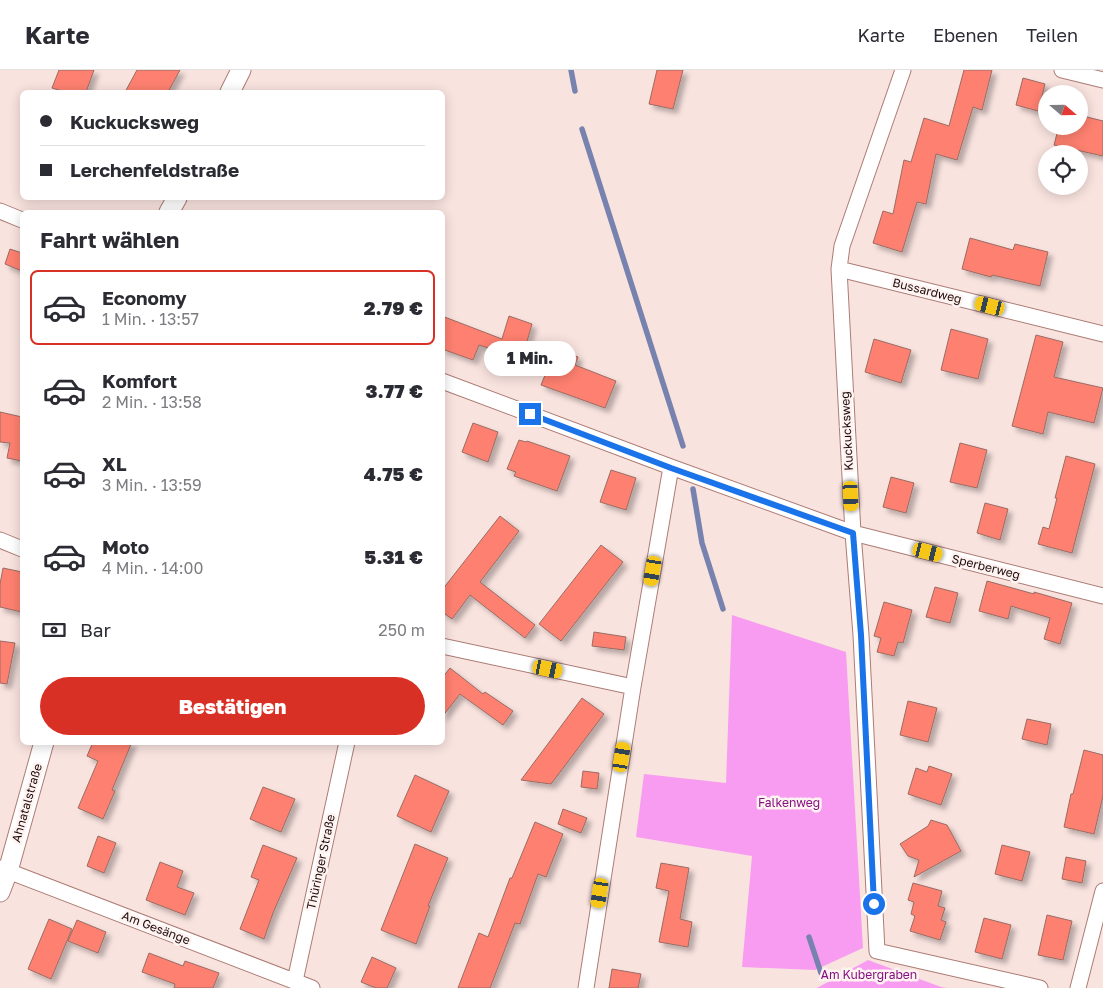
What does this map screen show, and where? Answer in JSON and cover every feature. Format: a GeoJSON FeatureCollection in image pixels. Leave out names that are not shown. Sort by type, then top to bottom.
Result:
{"type":"FeatureCollection","features":[{"type":"Feature","properties":{"kind":"street"},"geometry":{"type":"LineString","coordinates":[[231,90],[241,70]]}},
{"type":"Feature","properties":{"kind":"street","name":"Kuckucksweg"},"geometry":{"type":"LineString","coordinates":[[902,70],[842,246],[839,269],[853,533],[861,635],[877,951],[1040,988]]}},
{"type":"Feature","properties":{"kind":"street"},"geometry":{"type":"LineString","coordinates":[[1062,70],[1103,80]]}},
{"type":"Feature","properties":{"kind":"street"},"geometry":{"type":"LineString","coordinates":[[0,212],[20,219]]}},
{"type":"Feature","properties":{"kind":"street","name":"Bussardweg"},"geometry":{"type":"LineString","coordinates":[[839,269],[1103,334]]}},
{"type":"Feature","properties":{"kind":"street","name":"Sperberweg"},"geometry":{"type":"LineString","coordinates":[[445,382],[671,468],[853,533],[1103,596]]}},
{"type":"Feature","properties":{"kind":"street"},"geometry":{"type":"LineString","coordinates":[[586,988],[633,687],[671,468]]}},
{"type":"Feature","properties":{"kind":"street"},"geometry":{"type":"LineString","coordinates":[[0,540],[20,548]]}},
{"type":"Feature","properties":{"kind":"street"},"geometry":{"type":"LineString","coordinates":[[445,647],[633,687]]}},
{"type":"Feature","properties":{"kind":"street","name":"Ahnatalstraße"},"geometry":{"type":"LineString","coordinates":[[0,892],[4,869],[43,745]]}},
{"type":"Feature","properties":{"kind":"street","name":"Thüringer Straße"},"geometry":{"type":"LineString","coordinates":[[295,982],[347,745]]}},
{"type":"Feature","properties":{"kind":"street","name":"Am Gesänge"},"geometry":{"type":"LineString","coordinates":[[4,869],[312,988]]}},
{"type":"Feature","properties":{"kind":"street"},"geometry":{"type":"LineString","coordinates":[[1078,988],[1103,891]]}},
{"type":"Feature","properties":{"kind":"green space","name":"Falkenweg"},"geometry":{"type":"Polygon","coordinates":[[[732,615],[846,652],[863,948],[815,970],[742,967],[752,856],[636,837],[644,774],[726,783],[732,615]]]}},
{"type":"Feature","properties":{"kind":"green space","name":"Am Kubergraben"},"geometry":{"type":"Polygon","coordinates":[[[868,960],[941,987],[947,988],[817,988],[868,960]]]}},
{"type":"Feature","properties":{"kind":"building"},"geometry":{"type":"Polygon","coordinates":[[[59,70],[94,70],[87,90],[58,90],[52,88],[59,70]]]}},
{"type":"Feature","properties":{"kind":"building"},"geometry":{"type":"Polygon","coordinates":[[[137,70],[180,70],[169,90],[126,90],[137,70]]]}},
{"type":"Feature","properties":{"kind":"building"},"geometry":{"type":"Polygon","coordinates":[[[657,70],[683,70],[673,109],[649,104],[657,70]]]}},
{"type":"Feature","properties":{"kind":"building"},"geometry":{"type":"Polygon","coordinates":[[[964,70],[992,70],[982,110],[973,107],[957,160],[936,154],[926,204],[917,202],[902,252],[873,243],[883,211],[893,214],[904,160],[911,162],[924,118],[949,126],[964,70]]]}},
{"type":"Feature","properties":{"kind":"building"},"geometry":{"type":"Polygon","coordinates":[[[1023,78],[1045,84],[1038,85],[1038,111],[1016,105],[1023,78]]]}},
{"type":"Feature","properties":{"kind":"building"},"geometry":{"type":"Polygon","coordinates":[[[1088,117],[1103,121],[1103,156],[1088,153],[1088,145],[1054,145],[1057,135],[1088,135],[1088,117]]]}},
{"type":"Feature","properties":{"kind":"building"},"geometry":{"type":"Polygon","coordinates":[[[970,238],[1013,250],[1015,244],[1048,252],[1040,286],[992,275],[991,277],[962,269],[970,238]]]}},
{"type":"Feature","properties":{"kind":"building"},"geometry":{"type":"Polygon","coordinates":[[[10,249],[20,252],[20,270],[5,264],[10,249]]]}},
{"type":"Feature","properties":{"kind":"building"},"geometry":{"type":"Polygon","coordinates":[[[509,316],[532,324],[522,359],[479,345],[473,360],[445,350],[445,317],[502,339],[509,316]]]}},
{"type":"Feature","properties":{"kind":"building"},"geometry":{"type":"Polygon","coordinates":[[[951,329],[988,339],[978,379],[941,370],[951,329]]]}},
{"type":"Feature","properties":{"kind":"building"},"geometry":{"type":"Polygon","coordinates":[[[1036,335],[1063,342],[1054,377],[1103,388],[1094,423],[1048,412],[1043,434],[1012,426],[1036,335]]]}},
{"type":"Feature","properties":{"kind":"building"},"geometry":{"type":"Polygon","coordinates":[[[874,339],[911,350],[901,383],[865,372],[874,339]]]}},
{"type":"Feature","properties":{"kind":"building"},"geometry":{"type":"Polygon","coordinates":[[[556,348],[578,357],[575,365],[616,381],[605,408],[541,385],[556,348]]]}},
{"type":"Feature","properties":{"kind":"building"},"geometry":{"type":"Polygon","coordinates":[[[0,412],[20,417],[20,461],[7,458],[10,443],[0,442],[0,412]]]}},
{"type":"Feature","properties":{"kind":"building"},"geometry":{"type":"Polygon","coordinates":[[[473,423],[498,432],[488,462],[462,452],[473,423]]]}},
{"type":"Feature","properties":{"kind":"building"},"geometry":{"type":"Polygon","coordinates":[[[519,440],[570,456],[557,491],[514,476],[516,472],[507,469],[519,440]]]}},
{"type":"Feature","properties":{"kind":"building"},"geometry":{"type":"Polygon","coordinates":[[[960,443],[987,450],[977,488],[950,482],[960,443]]]}},
{"type":"Feature","properties":{"kind":"building"},"geometry":{"type":"Polygon","coordinates":[[[1066,456],[1095,464],[1072,553],[1038,544],[1043,527],[1049,529],[1066,456]]]}},
{"type":"Feature","properties":{"kind":"building"},"geometry":{"type":"Polygon","coordinates":[[[611,470],[636,478],[626,510],[600,502],[611,470]]]}},
{"type":"Feature","properties":{"kind":"building"},"geometry":{"type":"Polygon","coordinates":[[[891,477],[914,483],[906,513],[883,507],[891,477]]]}},
{"type":"Feature","properties":{"kind":"building"},"geometry":{"type":"Polygon","coordinates":[[[985,503],[1008,509],[1000,540],[977,533],[985,503]]]}},
{"type":"Feature","properties":{"kind":"building"},"geometry":{"type":"Polygon","coordinates":[[[500,516],[519,531],[480,582],[535,625],[525,638],[470,595],[452,619],[445,614],[445,586],[500,516]]]}},
{"type":"Feature","properties":{"kind":"building"},"geometry":{"type":"Polygon","coordinates":[[[601,545],[623,562],[561,641],[539,624],[601,545]]]}},
{"type":"Feature","properties":{"kind":"building"},"geometry":{"type":"Polygon","coordinates":[[[3,568],[20,572],[20,612],[0,607],[0,584],[3,568]]]}},
{"type":"Feature","properties":{"kind":"building"},"geometry":{"type":"Polygon","coordinates":[[[987,581],[1072,603],[1060,644],[1044,639],[1050,618],[1011,606],[1008,619],[979,611],[987,581]]]}},
{"type":"Feature","properties":{"kind":"building"},"geometry":{"type":"Polygon","coordinates":[[[935,587],[958,593],[950,623],[926,617],[935,587]]]}},
{"type":"Feature","properties":{"kind":"building"},"geometry":{"type":"Polygon","coordinates":[[[884,602],[912,610],[903,643],[898,642],[894,656],[877,652],[881,638],[874,636],[884,602]]]}},
{"type":"Feature","properties":{"kind":"building"},"geometry":{"type":"Polygon","coordinates":[[[594,632],[626,637],[624,650],[592,646],[594,632]]]}},
{"type":"Feature","properties":{"kind":"building"},"geometry":{"type":"Polygon","coordinates":[[[0,641],[15,643],[7,684],[0,683],[0,641]]]}},
{"type":"Feature","properties":{"kind":"building"},"geometry":{"type":"Polygon","coordinates":[[[450,668],[483,694],[485,692],[513,711],[503,725],[460,694],[445,713],[445,674],[450,668]]]}},
{"type":"Feature","properties":{"kind":"building"},"geometry":{"type":"Polygon","coordinates":[[[582,698],[604,714],[551,784],[521,780],[582,698]]]}},
{"type":"Feature","properties":{"kind":"building"},"geometry":{"type":"Polygon","coordinates":[[[908,701],[937,708],[928,742],[900,735],[908,701]]]}},
{"type":"Feature","properties":{"kind":"building"},"geometry":{"type":"Polygon","coordinates":[[[1027,719],[1051,724],[1047,745],[1022,739],[1027,719]]]}},
{"type":"Feature","properties":{"kind":"building"},"geometry":{"type":"Polygon","coordinates":[[[92,745],[131,745],[112,790],[115,791],[103,819],[78,808],[98,761],[87,756],[92,745]]]}},
{"type":"Feature","properties":{"kind":"building"},"geometry":{"type":"Polygon","coordinates":[[[1084,750],[1103,755],[1103,796],[1094,834],[1064,827],[1071,794],[1073,794],[1084,750]]]}},
{"type":"Feature","properties":{"kind":"building"},"geometry":{"type":"Polygon","coordinates":[[[929,766],[952,774],[941,805],[908,794],[916,768],[927,772],[929,766]]]}},
{"type":"Feature","properties":{"kind":"building"},"geometry":{"type":"Polygon","coordinates":[[[583,771],[599,773],[597,789],[581,787],[583,771]]]}},
{"type":"Feature","properties":{"kind":"building"},"geometry":{"type":"Polygon","coordinates":[[[415,775],[449,791],[431,832],[397,816],[415,775]]]}},
{"type":"Feature","properties":{"kind":"building"},"geometry":{"type":"Polygon","coordinates":[[[263,787],[295,799],[281,832],[250,819],[263,787]]]}},
{"type":"Feature","properties":{"kind":"building"},"geometry":{"type":"Polygon","coordinates":[[[563,809],[587,818],[581,833],[558,824],[563,809]]]}},
{"type":"Feature","properties":{"kind":"building"},"geometry":{"type":"Polygon","coordinates":[[[931,820],[947,825],[961,851],[914,877],[919,860],[908,856],[900,844],[928,826],[931,820]]]}},
{"type":"Feature","properties":{"kind":"building"},"geometry":{"type":"Polygon","coordinates":[[[535,822],[563,834],[546,877],[538,874],[520,924],[515,923],[490,988],[458,988],[479,933],[488,937],[510,878],[512,878],[535,822]]]}},
{"type":"Feature","properties":{"kind":"building"},"geometry":{"type":"Polygon","coordinates":[[[98,836],[116,843],[104,873],[87,866],[98,836]]]}},
{"type":"Feature","properties":{"kind":"building"},"geometry":{"type":"Polygon","coordinates":[[[415,844],[448,858],[428,906],[430,906],[416,944],[381,930],[415,844]]]}},
{"type":"Feature","properties":{"kind":"building"},"geometry":{"type":"Polygon","coordinates":[[[263,845],[297,858],[264,939],[240,929],[259,880],[251,877],[263,845]]]}},
{"type":"Feature","properties":{"kind":"building"},"geometry":{"type":"Polygon","coordinates":[[[1002,845],[1030,852],[1022,881],[995,874],[1002,845]]]}},
{"type":"Feature","properties":{"kind":"building"},"geometry":{"type":"Polygon","coordinates":[[[1066,857],[1086,861],[1082,883],[1062,879],[1066,857]]]}},
{"type":"Feature","properties":{"kind":"building"},"geometry":{"type":"Polygon","coordinates":[[[160,862],[183,871],[177,887],[194,893],[185,915],[146,900],[160,862]]]}},
{"type":"Feature","properties":{"kind":"building"},"geometry":{"type":"Polygon","coordinates":[[[661,863],[689,868],[680,919],[692,922],[688,947],[659,942],[669,891],[656,888],[661,863]]]}},
{"type":"Feature","properties":{"kind":"building"},"geometry":{"type":"Polygon","coordinates":[[[913,883],[942,891],[938,906],[945,908],[941,920],[946,922],[940,940],[910,931],[915,916],[911,914],[914,902],[908,900],[913,883]]]}},
{"type":"Feature","properties":{"kind":"building"},"geometry":{"type":"Polygon","coordinates":[[[1047,915],[1072,921],[1063,960],[1038,955],[1047,915]]]}},
{"type":"Feature","properties":{"kind":"building"},"geometry":{"type":"Polygon","coordinates":[[[984,918],[1011,925],[1002,959],[975,952],[984,918]]]}},
{"type":"Feature","properties":{"kind":"building"},"geometry":{"type":"Polygon","coordinates":[[[49,919],[72,929],[51,979],[28,969],[49,919]]]}},
{"type":"Feature","properties":{"kind":"building"},"geometry":{"type":"Polygon","coordinates":[[[77,920],[106,932],[98,953],[68,941],[77,920]]]}},
{"type":"Feature","properties":{"kind":"building"},"geometry":{"type":"Polygon","coordinates":[[[149,953],[183,966],[185,961],[219,973],[213,988],[174,988],[175,984],[142,972],[149,953]]]}},
{"type":"Feature","properties":{"kind":"building"},"geometry":{"type":"Polygon","coordinates":[[[372,957],[396,968],[387,988],[376,988],[361,982],[372,957]]]}},
{"type":"Feature","properties":{"kind":"building"},"geometry":{"type":"Polygon","coordinates":[[[612,969],[641,974],[638,988],[609,988],[612,969]]]}},
{"type":"Feature","properties":{"kind":"waterway"},"geometry":{"type":"LineString","coordinates":[[571,70],[575,91]]}},
{"type":"Feature","properties":{"kind":"waterway"},"geometry":{"type":"LineString","coordinates":[[582,129],[683,446]]}},
{"type":"Feature","properties":{"kind":"waterway"},"geometry":{"type":"LineString","coordinates":[[693,489],[702,543],[723,609]]}},
{"type":"Feature","properties":{"kind":"waterway"},"geometry":{"type":"LineString","coordinates":[[809,937],[821,973]]}},
{"type":"Feature","properties":{"kind":"route"},"geometry":{"type":"LineString","coordinates":[[530,414],[671,468],[853,533],[861,635],[874,904]]}}]}
